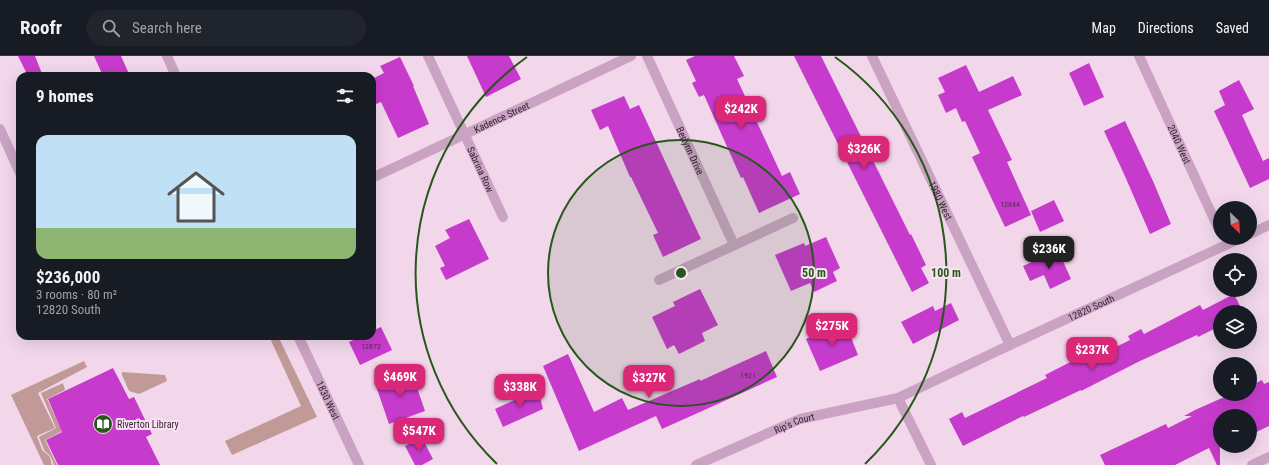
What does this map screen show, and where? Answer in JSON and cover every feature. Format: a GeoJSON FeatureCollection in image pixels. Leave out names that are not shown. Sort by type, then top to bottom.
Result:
{"type":"FeatureCollection","features":[{"type":"Feature","properties":{"kind":"street"},"geometry":{"type":"LineString","coordinates":[[167,56],[174,72]]}},
{"type":"Feature","properties":{"kind":"street","name":"Sabrina Row"},"geometry":{"type":"LineString","coordinates":[[428,56],[503,217]]}},
{"type":"Feature","properties":{"kind":"street","name":"Kadence Street"},"geometry":{"type":"LineString","coordinates":[[376,176],[631,56]]}},
{"type":"Feature","properties":{"kind":"street","name":"Berlynn Drive"},"geometry":{"type":"LineString","coordinates":[[647,56],[734,245]]}},
{"type":"Feature","properties":{"kind":"street","name":"1980 West"},"geometry":{"type":"LineString","coordinates":[[872,56],[1010,345]]}},
{"type":"Feature","properties":{"kind":"street","name":"2040 West"},"geometry":{"type":"LineString","coordinates":[[1139,56],[1213,217]]}},
{"type":"Feature","properties":{"kind":"street"},"geometry":{"type":"LineString","coordinates":[[0,129],[16,164]]}},
{"type":"Feature","properties":{"kind":"street"},"geometry":{"type":"LineString","coordinates":[[659,280],[793,218]]}},
{"type":"Feature","properties":{"kind":"street"},"geometry":{"type":"LineString","coordinates":[[1257,230],[1269,224]]}},
{"type":"Feature","properties":{"kind":"street","name":"12820 South"},"geometry":{"type":"LineString","coordinates":[[898,398],[1216,245]]}},
{"type":"Feature","properties":{"kind":"street","name":"1830 West"},"geometry":{"type":"LineString","coordinates":[[300,340],[359,465]]}},
{"type":"Feature","properties":{"kind":"street"},"geometry":{"type":"LineString","coordinates":[[898,398],[930,465]]}},
{"type":"Feature","properties":{"kind":"street","name":"Rip's Court"},"geometry":{"type":"LineString","coordinates":[[696,465],[800,419],[898,398]]}},
{"type":"Feature","properties":{"kind":"street"},"geometry":{"type":"LineString","coordinates":[[1252,465],[1269,457]]}},
{"type":"Feature","properties":{"kind":"shaded area"},"geometry":{"type":"Polygon","coordinates":[[[271,340],[280,340],[317,417],[232,455],[225,441],[301,406],[271,340]]]}},
{"type":"Feature","properties":{"kind":"shaded area"},"geometry":{"type":"Polygon","coordinates":[[[84,361],[87,367],[38,393],[55,428],[37,436],[42,450],[50,457],[52,465],[44,465],[11,395],[84,361]]]}},
{"type":"Feature","properties":{"kind":"shaded area"},"geometry":{"type":"Polygon","coordinates":[[[122,372],[165,375],[167,381],[139,394],[129,391],[122,372]]]}},
{"type":"Feature","properties":{"kind":"shaded area"},"geometry":{"type":"Polygon","coordinates":[[[63,383],[65,390],[47,399],[62,431],[45,440],[57,465],[54,465],[51,457],[44,450],[39,437],[56,428],[41,393],[63,383]]]}},
{"type":"Feature","properties":{"kind":"building"},"geometry":{"type":"Polygon","coordinates":[[[18,56],[35,56],[41,72],[26,72],[18,56]]]}},
{"type":"Feature","properties":{"kind":"building"},"geometry":{"type":"Polygon","coordinates":[[[94,56],[121,56],[128,72],[101,72],[94,56]]]}},
{"type":"Feature","properties":{"kind":"building"},"geometry":{"type":"Polygon","coordinates":[[[467,56],[509,56],[521,79],[486,97],[467,56]]]}},
{"type":"Feature","properties":{"kind":"building"},"geometry":{"type":"Polygon","coordinates":[[[695,56],[734,56],[744,76],[737,79],[782,176],[790,172],[800,194],[759,213],[743,177],[741,178],[704,95],[699,97],[692,83],[696,81],[686,60],[695,56]]]}},
{"type":"Feature","properties":{"kind":"building"},"geometry":{"type":"Polygon","coordinates":[[[794,56],[821,56],[926,265],[921,268],[929,283],[912,292],[794,56]]]}},
{"type":"Feature","properties":{"kind":"building"},"geometry":{"type":"Polygon","coordinates":[[[400,57],[414,86],[429,124],[398,138],[381,102],[376,104],[376,77],[384,73],[380,66],[400,57]]]}},
{"type":"Feature","properties":{"kind":"building"},"geometry":{"type":"Polygon","coordinates":[[[1089,63],[1104,97],[1084,106],[1069,73],[1089,63]]]}},
{"type":"Feature","properties":{"kind":"building"},"geometry":{"type":"Polygon","coordinates":[[[966,65],[979,92],[1013,76],[1022,95],[988,110],[1012,160],[1007,162],[1031,215],[1005,227],[972,157],[980,153],[965,121],[962,122],[956,108],[946,113],[938,95],[945,92],[938,78],[966,65]]]}},
{"type":"Feature","properties":{"kind":"building"},"geometry":{"type":"Polygon","coordinates":[[[1239,80],[1254,109],[1242,115],[1263,161],[1269,158],[1269,179],[1250,188],[1214,111],[1225,105],[1219,91],[1239,80]]]}},
{"type":"Feature","properties":{"kind":"building"},"geometry":{"type":"Polygon","coordinates":[[[624,96],[630,109],[639,105],[701,239],[663,257],[653,235],[658,233],[630,177],[608,126],[600,130],[591,110],[624,96]]]}},
{"type":"Feature","properties":{"kind":"building"},"geometry":{"type":"Polygon","coordinates":[[[1125,121],[1171,224],[1150,234],[1104,131],[1125,121]]]}},
{"type":"Feature","properties":{"kind":"building"},"geometry":{"type":"Polygon","coordinates":[[[1054,200],[1064,221],[1040,232],[1031,211],[1054,200]]]}},
{"type":"Feature","properties":{"kind":"building"},"geometry":{"type":"Polygon","coordinates":[[[469,219],[489,259],[446,280],[440,268],[445,266],[435,246],[450,238],[445,230],[469,219]]]}},
{"type":"Feature","properties":{"kind":"building"},"geometry":{"type":"Polygon","coordinates":[[[826,237],[840,268],[833,272],[837,281],[814,292],[810,283],[791,291],[775,255],[804,243],[805,246],[826,237]]]}},
{"type":"Feature","properties":{"kind":"building"},"geometry":{"type":"Polygon","coordinates":[[[1058,250],[1071,279],[1050,289],[1044,275],[1030,281],[1023,266],[1058,250]]]}},
{"type":"Feature","properties":{"kind":"building"},"geometry":{"type":"Polygon","coordinates":[[[700,289],[718,325],[702,333],[705,341],[679,354],[674,345],[667,349],[652,317],[675,306],[673,302],[700,289]]]}},
{"type":"Feature","properties":{"kind":"building"},"geometry":{"type":"Polygon","coordinates":[[[1228,297],[1236,297],[1240,305],[1213,305],[1213,330],[1198,337],[1197,335],[1140,361],[1081,391],[1024,417],[1023,416],[963,446],[949,419],[962,412],[965,418],[1047,378],[1045,375],[1082,356],[1085,362],[1130,340],[1128,336],[1141,329],[1144,334],[1200,305],[1203,310],[1228,297]]]}},
{"type":"Feature","properties":{"kind":"building"},"geometry":{"type":"Polygon","coordinates":[[[951,303],[959,320],[913,344],[901,322],[933,306],[935,311],[951,303]]]}},
{"type":"Feature","properties":{"kind":"building"},"geometry":{"type":"Polygon","coordinates":[[[845,322],[858,355],[820,371],[806,339],[845,322]]]}},
{"type":"Feature","properties":{"kind":"building"},"geometry":{"type":"Polygon","coordinates":[[[381,327],[392,350],[360,365],[349,342],[353,340],[376,340],[376,329],[381,327]]]}},
{"type":"Feature","properties":{"kind":"building"},"geometry":{"type":"Polygon","coordinates":[[[766,351],[777,377],[662,429],[656,416],[579,451],[543,366],[568,354],[594,412],[622,398],[628,410],[700,379],[700,381],[766,351]]]}},
{"type":"Feature","properties":{"kind":"building","name":"Riverton Library"},"geometry":{"type":"Polygon","coordinates":[[[113,368],[129,399],[134,397],[152,434],[146,437],[160,465],[58,465],[46,440],[62,432],[48,399],[113,368]]]}},
{"type":"Feature","properties":{"kind":"building"},"geometry":{"type":"Polygon","coordinates":[[[412,373],[425,411],[389,424],[376,386],[412,373]]]}},
{"type":"Feature","properties":{"kind":"building"},"geometry":{"type":"Polygon","coordinates":[[[1262,380],[1264,384],[1269,382],[1269,426],[1257,432],[1257,409],[1213,409],[1213,453],[1220,453],[1220,465],[1217,465],[1209,448],[1175,465],[1105,465],[1100,455],[1166,424],[1168,428],[1192,416],[1184,416],[1215,401],[1257,401],[1257,382],[1262,380]]]}},
{"type":"Feature","properties":{"kind":"building"},"geometry":{"type":"Polygon","coordinates":[[[538,389],[543,409],[503,427],[495,409],[538,389]]]}},
{"type":"Feature","properties":{"kind":"building"},"geometry":{"type":"Polygon","coordinates":[[[422,438],[433,459],[422,465],[415,465],[405,446],[422,438]]]}},
{"type":"Feature","properties":{"kind":"place","name":"Riverton Library"},"geometry":{"type":"Point","coordinates":[103,424]}}]}
